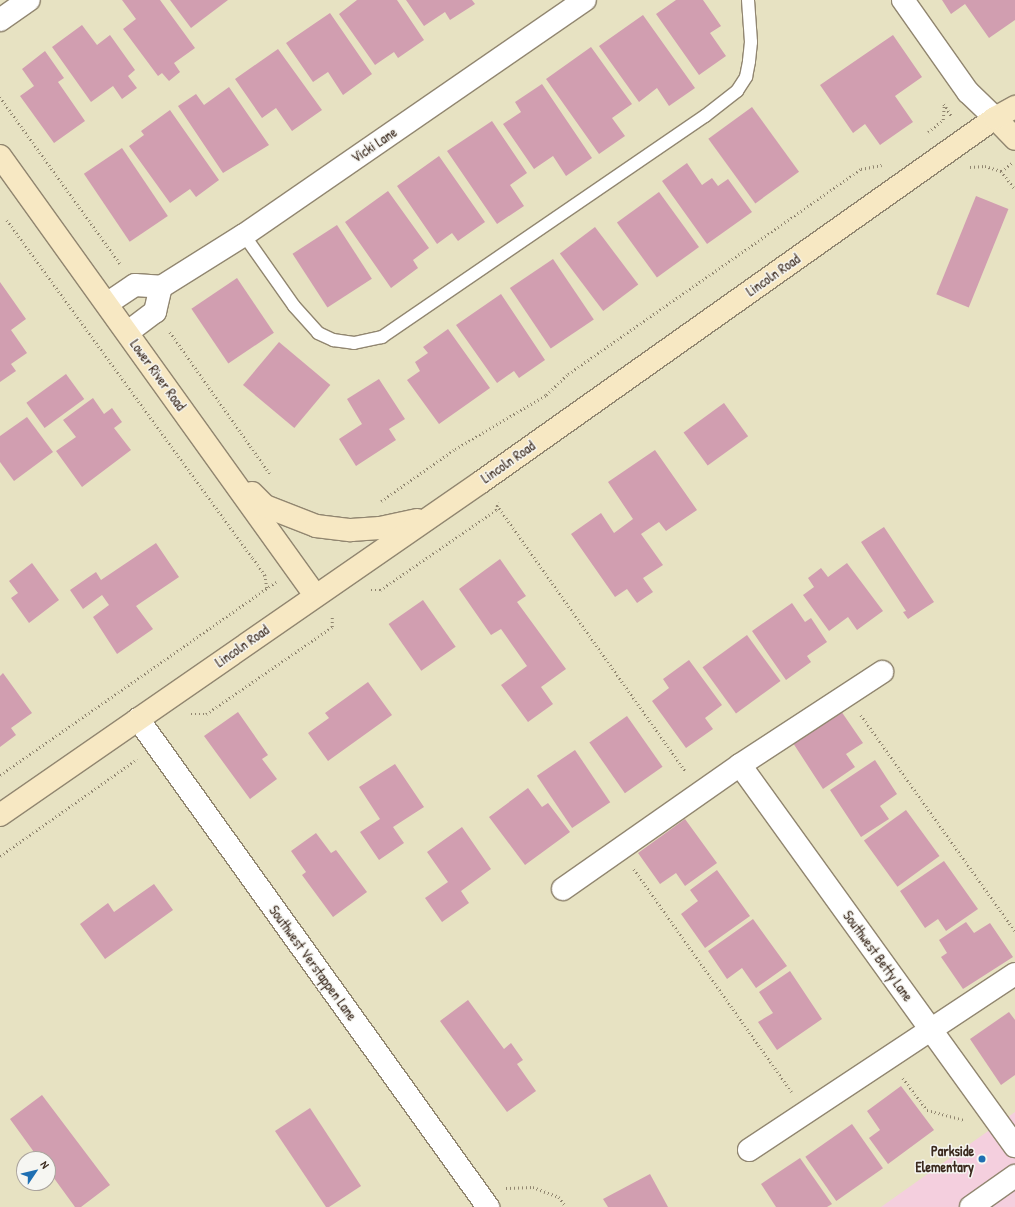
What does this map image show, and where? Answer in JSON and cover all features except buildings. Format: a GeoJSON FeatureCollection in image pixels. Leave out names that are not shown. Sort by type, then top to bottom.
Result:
{"type":"FeatureCollection","features":[{"type":"Feature","properties":{"kind":"street"},"geometry":{"type":"LineString","coordinates":[[0,20],[29,0]]}},
{"type":"Feature","properties":{"kind":"street","name":"Vicki Lane"},"geometry":{"type":"LineString","coordinates":[[161,287],[244,235],[586,0]]}},
{"type":"Feature","properties":{"kind":"street"},"geometry":{"type":"LineString","coordinates":[[903,0],[968,92],[1015,139]]}},
{"type":"Feature","properties":{"kind":"street","name":"Lincoln Road"},"geometry":{"type":"LineString","coordinates":[[0,815],[316,594],[428,518],[966,138],[995,118],[1015,107]]}},
{"type":"Feature","properties":{"kind":"street","name":"Lower River Road"},"geometry":{"type":"LineString","coordinates":[[0,156],[108,303],[316,594]]}},
{"type":"Feature","properties":{"kind":"street"},"geometry":{"type":"LineString","coordinates":[[108,303],[135,285],[161,287],[155,312],[128,332]]}},
{"type":"Feature","properties":{"kind":"street"},"geometry":{"type":"LineString","coordinates":[[224,466],[265,506],[316,526],[352,530],[380,528],[428,518]]}},
{"type":"Feature","properties":{"kind":"street"},"geometry":{"type":"LineString","coordinates":[[563,889],[740,766],[882,672]]}},
{"type":"Feature","properties":{"kind":"street","name":"Southwest Verstappen Lane"},"geometry":{"type":"LineString","coordinates":[[138,719],[488,1207]]}},
{"type":"Feature","properties":{"kind":"street","name":"Southwest Betty Lane"},"geometry":{"type":"LineString","coordinates":[[740,766],[1015,1146]]}},
{"type":"Feature","properties":{"kind":"street"},"geometry":{"type":"LineString","coordinates":[[749,1150],[930,1028],[1015,974]]}},
{"type":"Feature","properties":{"kind":"street"},"geometry":{"type":"LineString","coordinates":[[971,1207],[1015,1176]]}},
{"type":"Feature","properties":{"kind":"lane"},"geometry":{"type":"LineString","coordinates":[[244,235],[294,306],[318,333],[333,340],[354,343],[382,337],[705,116],[737,91],[746,77],[750,61],[751,42],[748,0]]}},
{"type":"Feature","properties":{"kind":"path"},"geometry":{"type":"LineString","coordinates":[[926,134],[943,120],[944,104],[985,166]]}},
{"type":"Feature","properties":{"kind":"path"},"geometry":{"type":"LineString","coordinates":[[1001,171],[1015,161]]}},
{"type":"Feature","properties":{"kind":"path"},"geometry":{"type":"LineString","coordinates":[[374,506],[455,449],[546,395],[568,374],[861,169],[880,166],[886,162]]}},
{"type":"Feature","properties":{"kind":"path"},"geometry":{"type":"LineString","coordinates":[[7,220],[257,563],[265,575],[267,588]]}},
{"type":"Feature","properties":{"kind":"path"},"geometry":{"type":"LineString","coordinates":[[497,505],[701,793]]}},
{"type":"Feature","properties":{"kind":"path"},"geometry":{"type":"LineString","coordinates":[[0,775],[267,588],[298,568]]}},
{"type":"Feature","properties":{"kind":"path"},"geometry":{"type":"LineString","coordinates":[[846,695],[1015,931]]}},
{"type":"Feature","properties":{"kind":"path"},"geometry":{"type":"LineString","coordinates":[[620,849],[806,1112]]}},
{"type":"Feature","properties":{"kind":"path"},"geometry":{"type":"LineString","coordinates":[[864,1073],[888,1071],[900,1074],[927,1110],[969,1121]]}},
{"type":"Feature","properties":{"kind":"shaded area","name":"Parkside Elementary"},"geometry":{"type":"Polygon","coordinates":[[[1015,1112],[1015,1207],[881,1207],[1015,1112]]]}},
{"type":"Feature","properties":{"kind":"place","name":"Parkside Elementary"},"geometry":{"type":"Point","coordinates":[982,1159]}}]}
